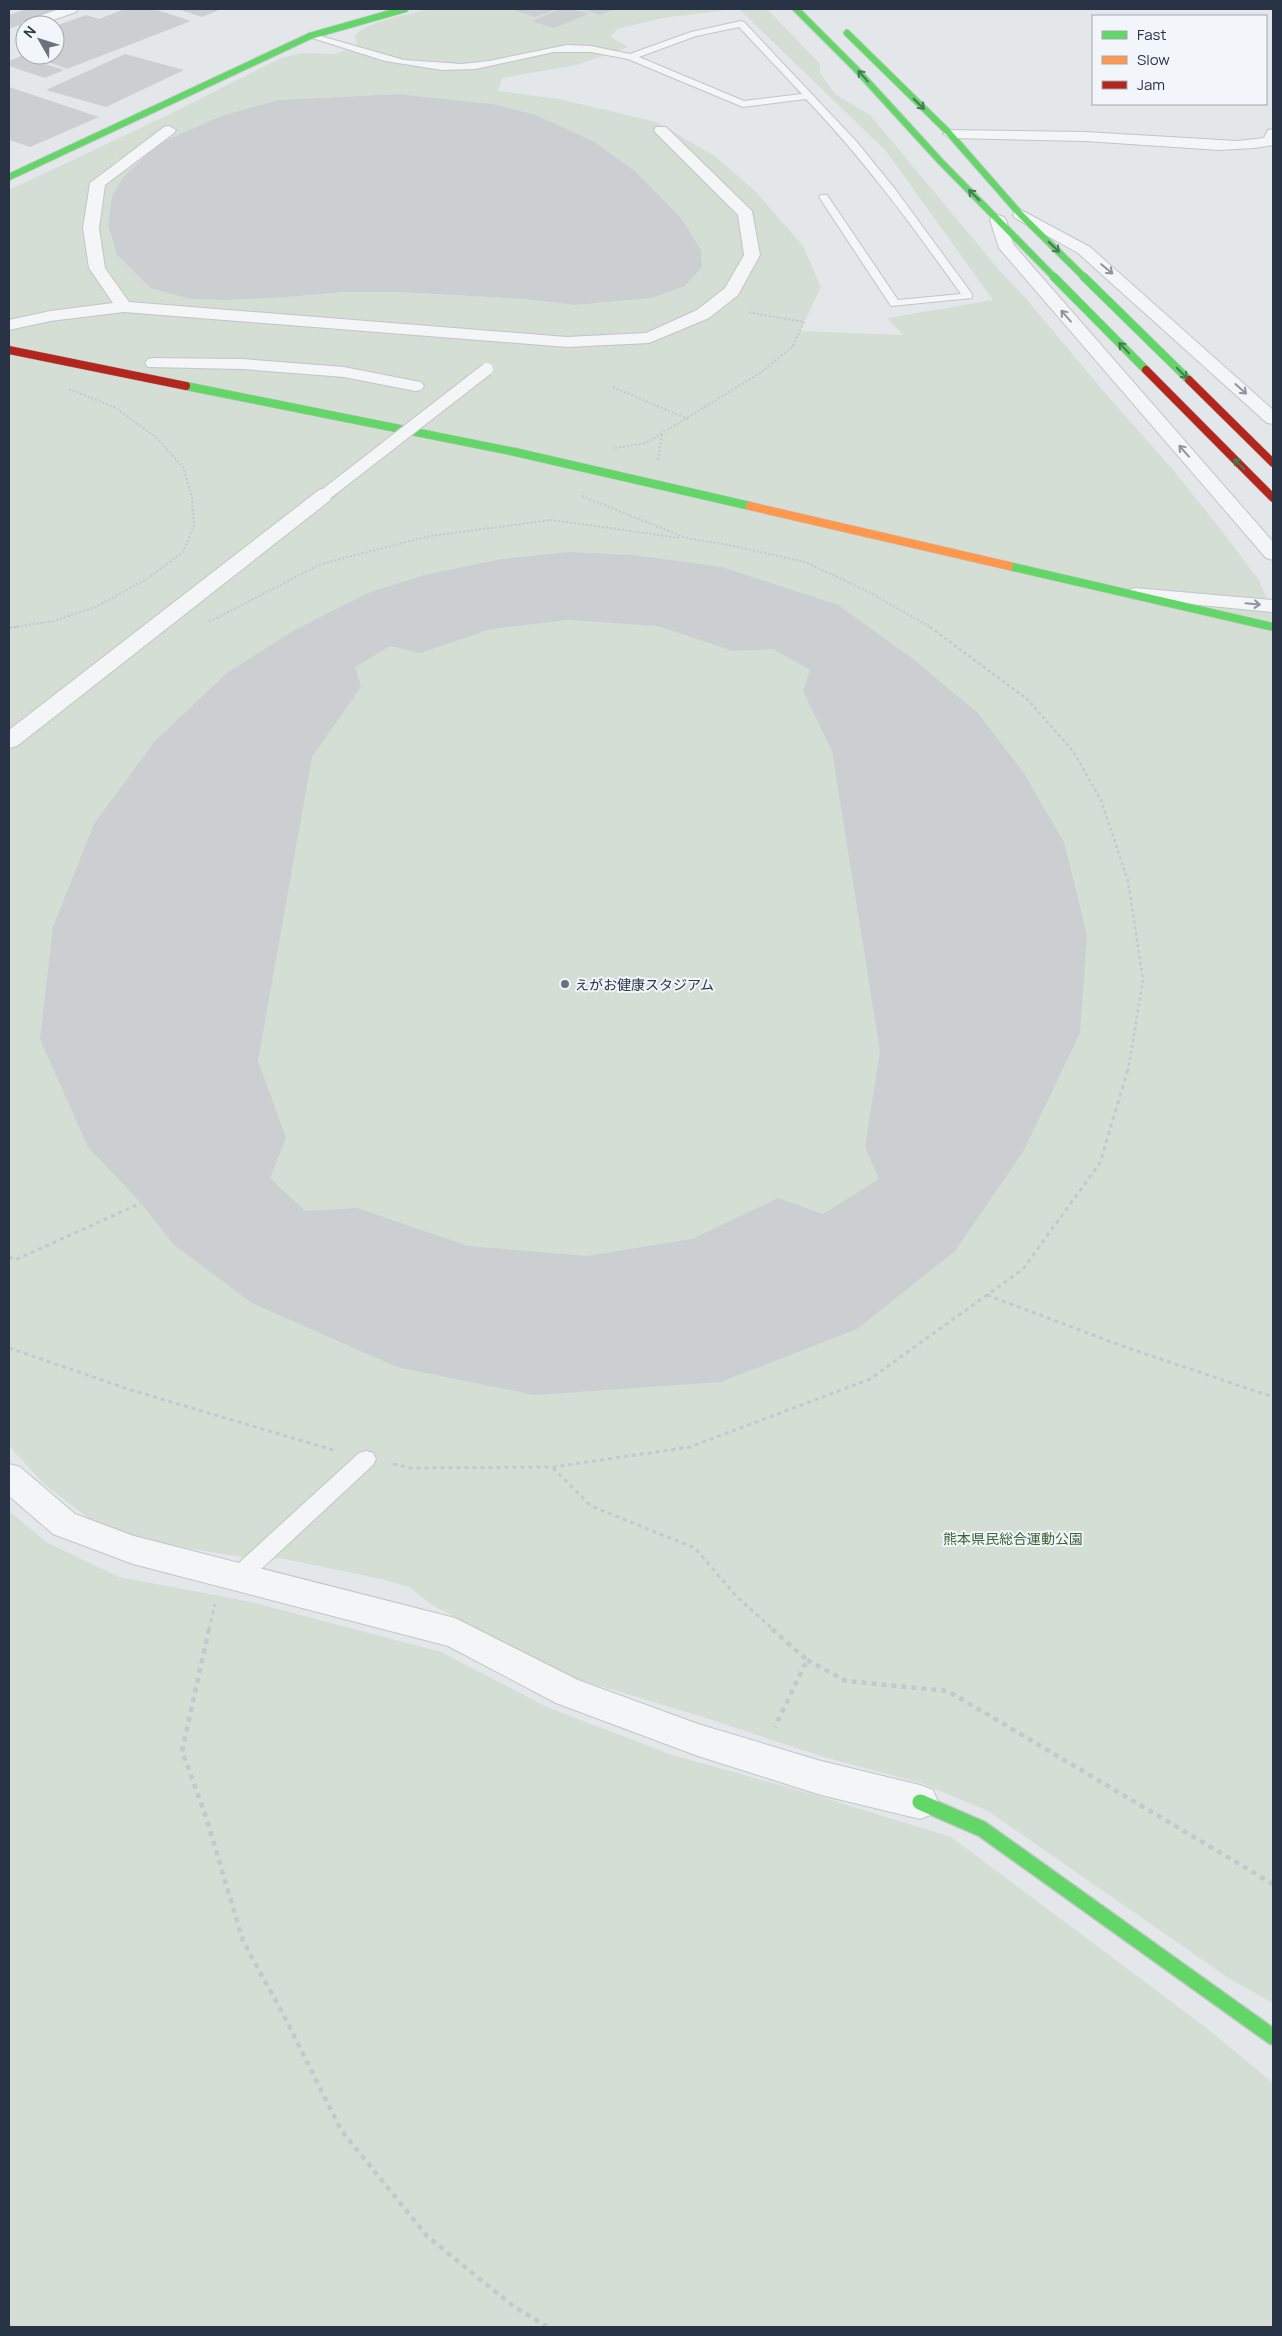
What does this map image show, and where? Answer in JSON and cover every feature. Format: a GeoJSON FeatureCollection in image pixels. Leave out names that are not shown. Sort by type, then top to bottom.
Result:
{"type":"FeatureCollection","features":[{"type":"Feature","properties":{"kind":"street"},"geometry":{"type":"LineString","coordinates":[[55,15],[71,9]]}},
{"type":"Feature","properties":{"kind":"street"},"geometry":{"type":"LineString","coordinates":[[9,177],[310,36],[405,9]]}},
{"type":"Feature","properties":{"kind":"street"},"geometry":{"type":"LineString","coordinates":[[796,9],[856,69],[941,162],[1273,498]]}},
{"type":"Feature","properties":{"kind":"street"},"geometry":{"type":"LineString","coordinates":[[836,23],[950,134],[1021,215],[1273,463]]}},
{"type":"Feature","properties":{"kind":"street"},"geometry":{"type":"LineString","coordinates":[[124,307],[96,268],[91,228],[98,183],[169,130]]}},
{"type":"Feature","properties":{"kind":"street"},"geometry":{"type":"LineString","coordinates":[[9,325],[50,316],[124,307],[567,342],[649,338],[702,314],[732,290],[752,254],[746,214],[661,130]]}},
{"type":"Feature","properties":{"kind":"street"},"geometry":{"type":"LineString","coordinates":[[950,134],[1082,136],[1217,144],[1258,144],[1271,142],[1273,133]]}},
{"type":"Feature","properties":{"kind":"street"},"geometry":{"type":"LineString","coordinates":[[1021,215],[1084,250],[1270,412]]}},
{"type":"Feature","properties":{"kind":"street"},"geometry":{"type":"LineString","coordinates":[[998,220],[1005,245],[1273,554]]}},
{"type":"Feature","properties":{"kind":"street"},"geometry":{"type":"LineString","coordinates":[[9,350],[515,452],[1273,626]]}},
{"type":"Feature","properties":{"kind":"street"},"geometry":{"type":"LineString","coordinates":[[154,362],[242,364],[344,372],[415,386]]}},
{"type":"Feature","properties":{"kind":"street"},"geometry":{"type":"LineString","coordinates":[[9,741],[326,494]]}},
{"type":"Feature","properties":{"kind":"street"},"geometry":{"type":"LineString","coordinates":[[1135,594],[1273,606]]}},
{"type":"Feature","properties":{"kind":"street"},"geometry":{"type":"LineString","coordinates":[[9,1477],[64,1524],[228,1586],[455,1633],[568,1692],[698,1740],[821,1778],[920,1802],[982,1829],[1273,2037]]}},
{"type":"Feature","properties":{"kind":"lane"},"geometry":{"type":"LineString","coordinates":[[631,57],[694,34],[741,24],[853,143],[892,191],[968,296],[895,304],[824,197]]}},
{"type":"Feature","properties":{"kind":"lane"},"geometry":{"type":"LineString","coordinates":[[310,36],[402,64],[426,67],[464,67],[495,63],[567,48],[584,48],[631,57],[743,104],[808,96]]}},
{"type":"Feature","properties":{"kind":"lane"},"geometry":{"type":"LineString","coordinates":[[326,494],[487,369]]}},
{"type":"Feature","properties":{"kind":"lane"},"geometry":{"type":"LineString","coordinates":[[228,1586],[366,1459]]}},
{"type":"Feature","properties":{"kind":"path"},"geometry":{"type":"LineString","coordinates":[[609,449],[646,443],[688,419],[760,373],[792,347],[804,322],[740,311]]}},
{"type":"Feature","properties":{"kind":"path"},"geometry":{"type":"LineString","coordinates":[[613,387],[688,419]]}},
{"type":"Feature","properties":{"kind":"path"},"geometry":{"type":"LineString","coordinates":[[9,628],[53,621],[96,607],[148,578],[183,552],[194,526],[192,497],[183,467],[157,438],[116,408],[63,388]]}},
{"type":"Feature","properties":{"kind":"path"},"geometry":{"type":"LineString","coordinates":[[658,462],[663,433]]}},
{"type":"Feature","properties":{"kind":"path"},"geometry":{"type":"LineString","coordinates":[[580,494],[686,538]]}},
{"type":"Feature","properties":{"kind":"path"},"geometry":{"type":"LineString","coordinates":[[9,1348],[149,1396],[366,1459],[411,1468],[553,1468],[690,1446],[870,1379],[1022,1269],[1100,1163],[1131,1060],[1143,980],[1128,881],[1101,800],[1073,751],[1027,699],[948,638],[867,591],[805,562],[729,545],[552,520],[430,536],[320,564],[210,622],[175,612]]}},
{"type":"Feature","properties":{"kind":"path"},"geometry":{"type":"LineString","coordinates":[[9,1257],[15,1260],[141,1203]]}},
{"type":"Feature","properties":{"kind":"path"},"geometry":{"type":"LineString","coordinates":[[987,1295],[1125,1347],[1273,1397]]}},
{"type":"Feature","properties":{"kind":"path"},"geometry":{"type":"LineString","coordinates":[[553,1468],[591,1506],[695,1548],[737,1598],[807,1660],[846,1681],[948,1691],[1273,1884]]}},
{"type":"Feature","properties":{"kind":"path"},"geometry":{"type":"LineString","coordinates":[[228,1586],[182,1751],[206,1817],[243,1941],[283,2014],[341,2130],[427,2236],[513,2306],[548,2327]]}},
{"type":"Feature","properties":{"kind":"path"},"geometry":{"type":"LineString","coordinates":[[759,1759],[807,1660]]}},
{"type":"Feature","properties":{"kind":"green space","name":"熊本県民総合運動公園"},"geometry":{"type":"Polygon","coordinates":[[[431,9],[736,9],[662,18],[617,29],[611,37],[628,47],[577,65],[502,78],[498,91],[559,99],[657,122],[716,157],[757,193],[803,246],[821,287],[800,331],[903,335],[887,318],[993,300],[886,151],[739,9],[767,9],[820,64],[820,73],[835,94],[870,115],[1000,271],[1023,295],[1105,393],[1174,471],[1259,580],[1273,615],[1273,2003],[1230,1979],[988,1811],[921,1783],[820,1756],[700,1716],[573,1678],[432,1605],[409,1587],[381,1579],[280,1558],[265,1561],[145,1541],[92,1521],[44,1484],[9,1446],[9,190],[168,115],[281,58],[302,53],[335,54],[357,46],[355,36],[368,26],[431,9]],[[397,94],[278,100],[221,116],[160,143],[124,176],[112,196],[108,225],[117,255],[150,288],[190,299],[227,300],[346,292],[397,292],[523,299],[575,305],[652,298],[685,286],[702,267],[701,250],[681,218],[635,171],[593,141],[536,115],[493,104],[397,94]]]}},
{"type":"Feature","properties":{"kind":"green space"},"geometry":{"type":"Polygon","coordinates":[[[9,1511],[46,1542],[119,1577],[247,1601],[441,1652],[547,1707],[672,1755],[802,1791],[951,1837],[1209,2030],[1273,2083],[1273,2327],[9,2327],[9,1511]]]}},
{"type":"Feature","properties":{"kind":"building"},"geometry":{"type":"Polygon","coordinates":[[[26,9],[62,9],[46,15],[15,15],[15,27],[9,29],[9,15],[26,9]]]}},
{"type":"Feature","properties":{"kind":"building"},"geometry":{"type":"Polygon","coordinates":[[[125,9],[154,9],[191,21],[67,69],[56,65],[65,65],[65,22],[86,15],[99,19],[125,9]]]}},
{"type":"Feature","properties":{"kind":"building"},"geometry":{"type":"Polygon","coordinates":[[[177,9],[214,9],[219,10],[202,17],[177,9]]]}},
{"type":"Feature","properties":{"kind":"building"},"geometry":{"type":"Polygon","coordinates":[[[511,9],[556,9],[535,17],[511,9]]]}},
{"type":"Feature","properties":{"kind":"building"},"geometry":{"type":"Polygon","coordinates":[[[560,9],[572,9],[588,14],[554,28],[532,21],[560,9]]]}},
{"type":"Feature","properties":{"kind":"building"},"geometry":{"type":"Polygon","coordinates":[[[584,9],[615,9],[600,15],[584,9]]]}},
{"type":"Feature","properties":{"kind":"building"},"geometry":{"type":"Polygon","coordinates":[[[125,54],[184,70],[106,107],[46,90],[125,54]]]}},
{"type":"Feature","properties":{"kind":"building"},"geometry":{"type":"Polygon","coordinates":[[[15,58],[15,65],[49,65],[64,70],[45,78],[9,66],[9,61],[15,58]]]}},
{"type":"Feature","properties":{"kind":"building"},"geometry":{"type":"Polygon","coordinates":[[[9,87],[99,117],[30,147],[9,140],[9,87]]]}},
{"type":"Feature","properties":{"kind":"building"},"geometry":{"type":"Polygon","coordinates":[[[397,94],[493,104],[536,115],[593,141],[635,171],[681,218],[701,250],[702,267],[685,286],[652,298],[575,305],[523,299],[397,292],[346,292],[227,300],[190,299],[150,288],[117,255],[108,225],[112,196],[124,176],[160,143],[221,116],[278,100],[397,94]]]}},
{"type":"Feature","properties":{"kind":"building"},"geometry":{"type":"Polygon","coordinates":[[[568,552],[633,555],[722,567],[838,605],[913,659],[978,713],[1023,772],[1064,842],[1087,935],[1080,1033],[1023,1152],[955,1251],[857,1329],[721,1382],[535,1395],[397,1367],[252,1303],[174,1245],[141,1203],[88,1147],[40,1039],[53,927],[94,824],[155,741],[227,673],[293,631],[368,593],[424,575],[502,559],[568,552]],[[567,620],[491,629],[420,653],[390,646],[355,667],[361,687],[312,757],[258,1061],[286,1138],[270,1178],[305,1211],[357,1208],[468,1246],[587,1256],[692,1239],[778,1198],[823,1214],[879,1179],[865,1147],[880,1051],[832,751],[803,691],[810,670],[773,649],[733,651],[658,626],[567,620]]]}},
{"type":"Feature","properties":{"kind":"traffic: fast"},"geometry":{"type":"LineString","coordinates":[[9,177],[310,36],[405,9]]}},
{"type":"Feature","properties":{"kind":"traffic: fast"},"geometry":{"type":"LineString","coordinates":[[796,9],[856,69],[941,162],[1146,370]]}},
{"type":"Feature","properties":{"kind":"traffic: fast"},"geometry":{"type":"LineString","coordinates":[[847,33],[950,134],[1021,215],[1189,380]]}},
{"type":"Feature","properties":{"kind":"traffic: fast"},"geometry":{"type":"LineString","coordinates":[[186,386],[515,452],[750,506]]}},
{"type":"Feature","properties":{"kind":"traffic: fast"},"geometry":{"type":"LineString","coordinates":[[1009,566],[1273,627]]}},
{"type":"Feature","properties":{"kind":"traffic: fast"},"geometry":{"type":"LineString","coordinates":[[920,1802],[982,1829],[1273,2037]]}},
{"type":"Feature","properties":{"kind":"traffic: slow"},"geometry":{"type":"LineString","coordinates":[[750,506],[1009,566]]}},
{"type":"Feature","properties":{"kind":"traffic: jam"},"geometry":{"type":"LineString","coordinates":[[9,350],[186,386]]}},
{"type":"Feature","properties":{"kind":"traffic: jam"},"geometry":{"type":"LineString","coordinates":[[1146,370],[1273,498]]}},
{"type":"Feature","properties":{"kind":"traffic: jam"},"geometry":{"type":"LineString","coordinates":[[1189,380],[1273,463]]}},
{"type":"Feature","properties":{"kind":"place","name":"えがお健康スタジアム"},"geometry":{"type":"Point","coordinates":[565,984]}}]}
